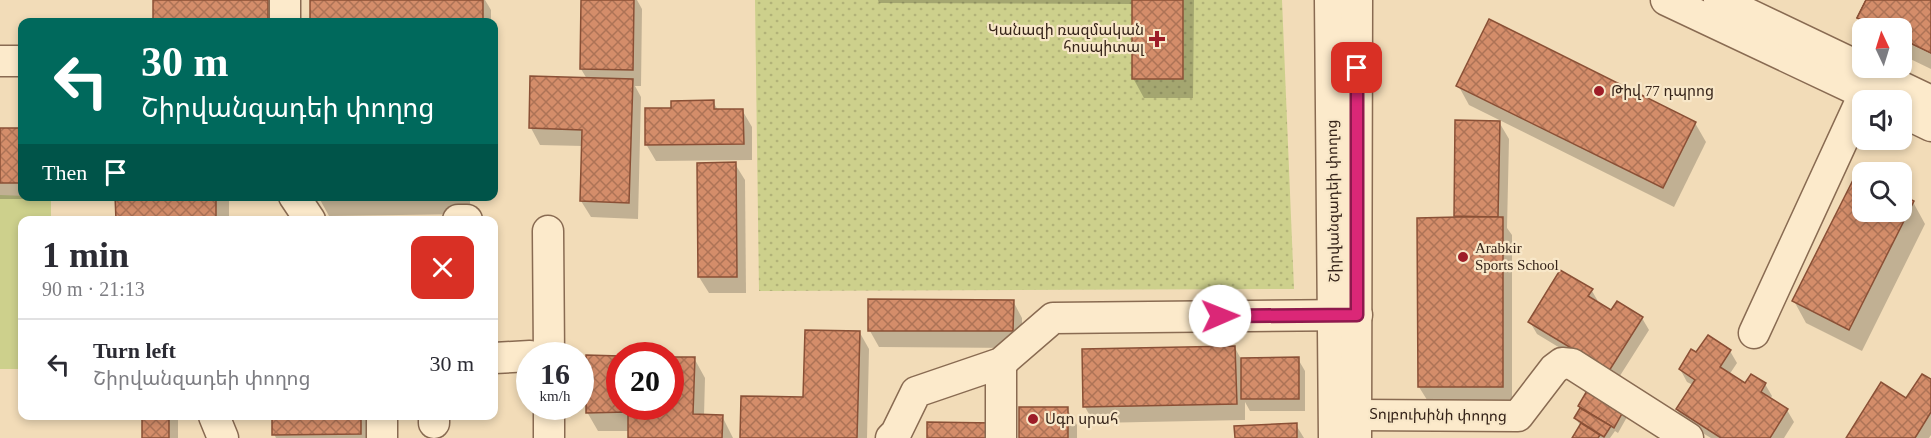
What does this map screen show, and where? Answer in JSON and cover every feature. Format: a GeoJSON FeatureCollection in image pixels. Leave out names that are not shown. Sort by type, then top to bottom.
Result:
{"type":"FeatureCollection","features":[{"type":"Feature","properties":{"kind":"street"},"geometry":{"type":"LineString","coordinates":[[285,0],[285,18]]}},
{"type":"Feature","properties":{"kind":"street","name":"Շիրվանզադեի փողոց"},"geometry":{"type":"LineString","coordinates":[[1330,0],[1345,315],[1356,426]]}},
{"type":"Feature","properties":{"kind":"street","name":"Շիրվանզադեի փողոց"},"geometry":{"type":"LineString","coordinates":[[1334,438],[1345,315],[1357,0]]}},
{"type":"Feature","properties":{"kind":"street"},"geometry":{"type":"LineString","coordinates":[[1666,0],[1856,90]]}},
{"type":"Feature","properties":{"kind":"street"},"geometry":{"type":"LineString","coordinates":[[1719,0],[1931,101]]}},
{"type":"Feature","properties":{"kind":"street"},"geometry":{"type":"LineString","coordinates":[[0,61],[18,61]]}},
{"type":"Feature","properties":{"kind":"street"},"geometry":{"type":"LineString","coordinates":[[1912,117],[1931,126]]}},
{"type":"Feature","properties":{"kind":"street"},"geometry":{"type":"LineString","coordinates":[[1754,333],[1852,135]]}},
{"type":"Feature","properties":{"kind":"street"},"geometry":{"type":"LineString","coordinates":[[297,201],[307,216]]}},
{"type":"Feature","properties":{"kind":"street"},"geometry":{"type":"LineString","coordinates":[[548,231],[548,342]]}},
{"type":"Feature","properties":{"kind":"street"},"geometry":{"type":"LineString","coordinates":[[891,438],[896,433],[916,392],[1001,363],[1053,318],[1345,315]]}},
{"type":"Feature","properties":{"kind":"street"},"geometry":{"type":"LineString","coordinates":[[498,358],[516,357]]}},
{"type":"Feature","properties":{"kind":"street"},"geometry":{"type":"LineString","coordinates":[[1001,363],[1001,438]]}},
{"type":"Feature","properties":{"kind":"street","name":"Տոլբուխինի փողոց"},"geometry":{"type":"LineString","coordinates":[[1356,426],[1518,427],[1554,369],[1562,363],[1572,364],[1688,438]]}},
{"type":"Feature","properties":{"kind":"street"},"geometry":{"type":"LineString","coordinates":[[216,420],[223,438]]}},
{"type":"Feature","properties":{"kind":"street"},"geometry":{"type":"LineString","coordinates":[[382,420],[382,438]]}},
{"type":"Feature","properties":{"kind":"street"},"geometry":{"type":"LineString","coordinates":[[549,420],[549,438]]}},
{"type":"Feature","properties":{"kind":"green space"},"geometry":{"type":"Polygon","coordinates":[[[755,0],[1282,0],[1294,289],[759,291],[755,0]]]}},
{"type":"Feature","properties":{"kind":"green space"},"geometry":{"type":"Polygon","coordinates":[[[0,195],[18,196],[18,201],[51,201],[51,216],[18,216],[18,369],[0,369],[0,195]]]}},
{"type":"Feature","properties":{"kind":"building"},"geometry":{"type":"Polygon","coordinates":[[[153,0],[268,0],[268,18],[153,18],[153,0]]]}},
{"type":"Feature","properties":{"kind":"building"},"geometry":{"type":"Polygon","coordinates":[[[310,0],[483,0],[483,18],[310,18],[310,0]]]}},
{"type":"Feature","properties":{"kind":"building"},"geometry":{"type":"Polygon","coordinates":[[[581,0],[634,0],[633,70],[580,69],[581,0]]]}},
{"type":"Feature","properties":{"kind":"building","name":"Կանազի ռազմական հոսպիտալ"},"geometry":{"type":"Polygon","coordinates":[[[1132,0],[1183,0],[1183,79],[1132,79],[1132,0]]]}},
{"type":"Feature","properties":{"kind":"building"},"geometry":{"type":"Polygon","coordinates":[[[1866,0],[1931,0],[1931,53],[1912,44],[1912,18],[1857,18],[1866,0]]]}},
{"type":"Feature","properties":{"kind":"building"},"geometry":{"type":"Polygon","coordinates":[[[1866,0],[1931,0],[1931,53],[1912,44],[1912,18],[1857,18],[1866,0]]]}},
{"type":"Feature","properties":{"kind":"building"},"geometry":{"type":"Polygon","coordinates":[[[1489,19],[1696,122],[1663,188],[1456,86],[1489,19]]]}},
{"type":"Feature","properties":{"kind":"building"},"geometry":{"type":"Polygon","coordinates":[[[530,76],[633,79],[629,203],[580,201],[582,130],[529,128],[530,76]]]}},
{"type":"Feature","properties":{"kind":"building"},"geometry":{"type":"Polygon","coordinates":[[[714,100],[714,109],[743,109],[744,144],[645,145],[645,108],[671,108],[671,101],[714,100]]]}},
{"type":"Feature","properties":{"kind":"building"},"geometry":{"type":"Polygon","coordinates":[[[1455,120],[1500,121],[1498,217],[1454,216],[1455,120]]]}},
{"type":"Feature","properties":{"kind":"building"},"geometry":{"type":"Polygon","coordinates":[[[0,128],[18,128],[18,183],[0,183],[0,128]]]}},
{"type":"Feature","properties":{"kind":"building"},"geometry":{"type":"Polygon","coordinates":[[[736,162],[737,277],[698,277],[697,163],[736,162]]]}},
{"type":"Feature","properties":{"kind":"building"},"geometry":{"type":"Polygon","coordinates":[[[1852,182],[1852,222],[1903,222],[1849,330],[1792,301],[1852,182]]]}},
{"type":"Feature","properties":{"kind":"building"},"geometry":{"type":"Polygon","coordinates":[[[115,201],[216,201],[216,216],[116,216],[115,201]]]}},
{"type":"Feature","properties":{"kind":"building"},"geometry":{"type":"Polygon","coordinates":[[[1503,217],[1503,387],[1418,387],[1417,218],[1503,217]]]}},
{"type":"Feature","properties":{"kind":"building"},"geometry":{"type":"Polygon","coordinates":[[[1560,270],[1593,289],[1588,296],[1611,310],[1617,301],[1643,317],[1609,371],[1528,322],[1560,270]]]}},
{"type":"Feature","properties":{"kind":"building"},"geometry":{"type":"Polygon","coordinates":[[[868,299],[1014,300],[1013,331],[868,331],[868,299]]]}},
{"type":"Feature","properties":{"kind":"building"},"geometry":{"type":"Polygon","coordinates":[[[805,330],[860,331],[857,438],[740,438],[741,396],[803,397],[805,330]]]}},
{"type":"Feature","properties":{"kind":"building"},"geometry":{"type":"Polygon","coordinates":[[[1708,335],[1731,350],[1720,367],[1745,383],[1751,374],[1766,383],[1761,392],[1788,409],[1770,438],[1721,438],[1676,409],[1695,380],[1679,369],[1691,349],[1696,352],[1708,335]]]}},
{"type":"Feature","properties":{"kind":"building"},"geometry":{"type":"Polygon","coordinates":[[[1235,346],[1237,404],[1083,407],[1082,349],[1235,346]]]}},
{"type":"Feature","properties":{"kind":"building"},"geometry":{"type":"Polygon","coordinates":[[[594,355],[606,356],[606,413],[594,413],[594,355]]]}},
{"type":"Feature","properties":{"kind":"building"},"geometry":{"type":"Polygon","coordinates":[[[684,357],[695,357],[693,414],[723,415],[722,438],[628,438],[628,420],[684,420],[684,357]]]}},
{"type":"Feature","properties":{"kind":"building"},"geometry":{"type":"Polygon","coordinates":[[[1299,357],[1299,399],[1241,399],[1241,358],[1299,357]]]}},
{"type":"Feature","properties":{"kind":"building"},"geometry":{"type":"Polygon","coordinates":[[[1922,374],[1931,379],[1931,412],[1915,438],[1846,438],[1881,382],[1906,398],[1922,374]]]}},
{"type":"Feature","properties":{"kind":"building"},"geometry":{"type":"Polygon","coordinates":[[[1588,389],[1624,410],[1614,428],[1578,406],[1588,389]]]}},
{"type":"Feature","properties":{"kind":"building"},"geometry":{"type":"Polygon","coordinates":[[[1019,407],[1068,407],[1068,438],[1019,438],[1019,407]]]}},
{"type":"Feature","properties":{"kind":"building"},"geometry":{"type":"Polygon","coordinates":[[[1580,408],[1611,426],[1604,437],[1574,418],[1580,408]]]}},
{"type":"Feature","properties":{"kind":"building"},"geometry":{"type":"Polygon","coordinates":[[[142,420],[169,420],[169,438],[142,438],[142,420]]]}},
{"type":"Feature","properties":{"kind":"building"},"geometry":{"type":"Polygon","coordinates":[[[272,420],[361,420],[361,434],[272,435],[272,420]]]}},
{"type":"Feature","properties":{"kind":"building"},"geometry":{"type":"Polygon","coordinates":[[[927,422],[994,423],[994,438],[927,438],[927,422]]]}},
{"type":"Feature","properties":{"kind":"building"},"geometry":{"type":"Polygon","coordinates":[[[1297,423],[1297,438],[1235,438],[1234,426],[1297,423]]]}},
{"type":"Feature","properties":{"kind":"building"},"geometry":{"type":"Polygon","coordinates":[[[1581,423],[1600,435],[1598,438],[1572,438],[1581,423]]]}},
{"type":"Feature","properties":{"kind":"place","name":"Կանազի ռազմական հոսպիտալ"},"geometry":{"type":"Point","coordinates":[1157,39]}},
{"type":"Feature","properties":{"kind":"place","name":"Թիվ 77 դպրոց"},"geometry":{"type":"Point","coordinates":[1599,91]}},
{"type":"Feature","properties":{"kind":"place","name":"Arabkir Sports School"},"geometry":{"type":"Point","coordinates":[1463,257]}},
{"type":"Feature","properties":{"kind":"place","name":"Սգո սրահ"},"geometry":{"type":"Point","coordinates":[1033,419]}},
{"type":"Feature","properties":{"kind":"route"},"geometry":{"type":"LineString","coordinates":[[1220,316],[1357,315],[1357,68]]}}]}
